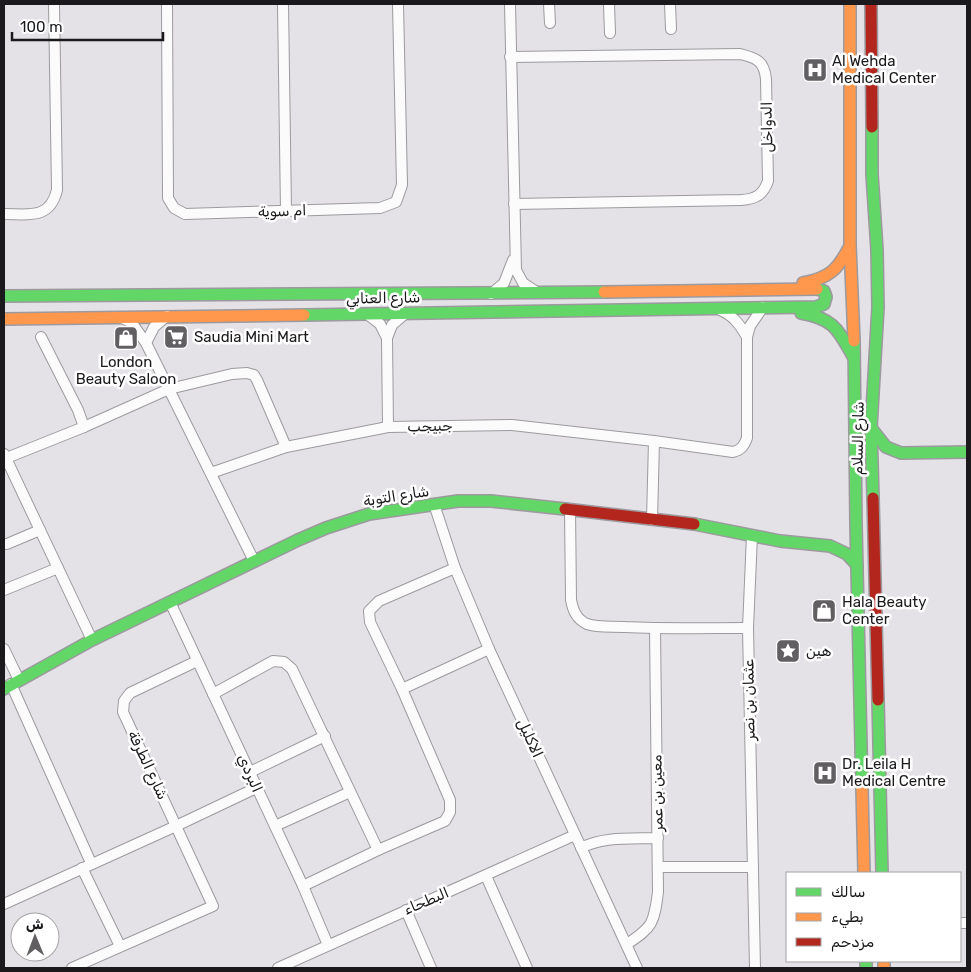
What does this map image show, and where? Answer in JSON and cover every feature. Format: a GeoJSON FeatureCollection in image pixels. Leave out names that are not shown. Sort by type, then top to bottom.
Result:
{"type":"FeatureCollection","features":[{"type":"Feature","properties":{"kind":"street"},"geometry":{"type":"LineString","coordinates":[[4,214],[36,214],[44,211],[55,198],[57,190],[54,4]]}},
{"type":"Feature","properties":{"kind":"street","name":"ام سوية"},"geometry":{"type":"LineString","coordinates":[[167,4],[168,198],[174,208],[185,214],[380,208],[396,202],[402,185],[398,4]]}},
{"type":"Feature","properties":{"kind":"street"},"geometry":{"type":"LineString","coordinates":[[284,4],[286,211]]}},
{"type":"Feature","properties":{"kind":"street"},"geometry":{"type":"LineString","coordinates":[[510,4],[516,270],[518,277],[528,287],[538,293]]}},
{"type":"Feature","properties":{"kind":"street"},"geometry":{"type":"LineString","coordinates":[[549,4],[550,23]]}},
{"type":"Feature","properties":{"kind":"street"},"geometry":{"type":"LineString","coordinates":[[610,4],[610,33]]}},
{"type":"Feature","properties":{"kind":"street"},"geometry":{"type":"LineString","coordinates":[[670,4],[671,28]]}},
{"type":"Feature","properties":{"kind":"street","name":"شارع السلام"},"geometry":{"type":"LineString","coordinates":[[850,4],[850,245],[855,360],[856,525],[864,872]]}},
{"type":"Feature","properties":{"kind":"street"},"geometry":{"type":"LineString","coordinates":[[866,4],[870,23]]}},
{"type":"Feature","properties":{"kind":"street","name":"شارع السلام"},"geometry":{"type":"LineString","coordinates":[[871,4],[872,174],[878,288],[871,428],[882,872]]}},
{"type":"Feature","properties":{"kind":"street","name":"الدواخل"},"geometry":{"type":"LineString","coordinates":[[510,57],[740,54],[759,61],[765,70],[766,80],[768,181],[765,190],[759,196],[741,200],[514,204]]}},
{"type":"Feature","properties":{"kind":"street"},"geometry":{"type":"LineString","coordinates":[[752,290],[805,283],[825,278],[837,269],[850,245]]}},
{"type":"Feature","properties":{"kind":"street"},"geometry":{"type":"LineString","coordinates":[[491,294],[508,277],[515,254]]}},
{"type":"Feature","properties":{"kind":"street"},"geometry":{"type":"LineString","coordinates":[[752,290],[820,289],[824,291],[826,297],[824,304],[821,306],[763,307]]}},
{"type":"Feature","properties":{"kind":"street","name":"شارع العنابي"},"geometry":{"type":"LineString","coordinates":[[4,296],[491,294],[752,290]]}},
{"type":"Feature","properties":{"kind":"street"},"geometry":{"type":"LineString","coordinates":[[763,307],[817,315],[824,318],[835,328],[855,360]]}},
{"type":"Feature","properties":{"kind":"street","name":"شارع العنابي"},"geometry":{"type":"LineString","coordinates":[[4,319],[763,307]]}},
{"type":"Feature","properties":{"kind":"street","name":"جبيجب"},"geometry":{"type":"LineString","coordinates":[[211,473],[286,447],[388,427],[512,425],[654,441],[725,452],[740,450],[747,438],[747,337],[750,326],[763,307]]}},
{"type":"Feature","properties":{"kind":"street"},"geometry":{"type":"LineString","coordinates":[[716,308],[734,318],[740,324],[747,337]]}},
{"type":"Feature","properties":{"kind":"street"},"geometry":{"type":"LineString","coordinates":[[365,313],[376,320],[386,338]]}},
{"type":"Feature","properties":{"kind":"street"},"geometry":{"type":"LineString","coordinates":[[388,427],[386,338],[392,325],[407,313]]}},
{"type":"Feature","properties":{"kind":"street"},"geometry":{"type":"LineString","coordinates":[[146,343],[154,327],[167,316]]}},
{"type":"Feature","properties":{"kind":"street"},"geometry":{"type":"LineString","coordinates":[[120,317],[132,323],[146,343],[254,561]]}},
{"type":"Feature","properties":{"kind":"street"},"geometry":{"type":"LineString","coordinates":[[41,337],[78,410],[84,427]]}},
{"type":"Feature","properties":{"kind":"street"},"geometry":{"type":"LineString","coordinates":[[92,640],[4,457],[84,427],[170,389],[222,375],[247,373],[254,375],[257,380],[286,447]]}},
{"type":"Feature","properties":{"kind":"street"},"geometry":{"type":"LineString","coordinates":[[871,428],[886,447],[901,453],[967,452]]}},
{"type":"Feature","properties":{"kind":"street"},"geometry":{"type":"LineString","coordinates":[[652,520],[654,441]]}},
{"type":"Feature","properties":{"kind":"street"},"geometry":{"type":"LineString","coordinates":[[872,476],[885,462],[901,453]]}},
{"type":"Feature","properties":{"kind":"street","name":"شارع التوبة"},"geometry":{"type":"LineString","coordinates":[[11,684],[92,640],[298,540],[353,519],[398,509],[458,501],[491,501],[704,525],[780,541],[830,546],[847,554],[857,565]]}},
{"type":"Feature","properties":{"kind":"street","name":"الاكليل"},"geometry":{"type":"LineString","coordinates":[[434,504],[455,568],[489,649],[637,968]]}},
{"type":"Feature","properties":{"kind":"street"},"geometry":{"type":"LineString","coordinates":[[570,509],[571,600],[574,611],[579,619],[588,624],[655,628],[748,628]]}},
{"type":"Feature","properties":{"kind":"street"},"geometry":{"type":"LineString","coordinates":[[830,546],[847,540],[856,525]]}},
{"type":"Feature","properties":{"kind":"street"},"geometry":{"type":"LineString","coordinates":[[4,544],[40,530]]}},
{"type":"Feature","properties":{"kind":"street","name":"عثمان بن نصر"},"geometry":{"type":"LineString","coordinates":[[752,534],[748,628],[755,968]]}},
{"type":"Feature","properties":{"kind":"street"},"geometry":{"type":"LineString","coordinates":[[4,590],[58,568]]}},
{"type":"Feature","properties":{"kind":"street"},"geometry":{"type":"LineString","coordinates":[[303,886],[378,850],[445,821],[450,812],[450,800],[402,689],[370,622],[369,611],[379,601],[455,568]]}},
{"type":"Feature","properties":{"kind":"street","name":"البردي"},"geometry":{"type":"LineString","coordinates":[[170,602],[303,886],[328,945]]}},
{"type":"Feature","properties":{"kind":"street","name":"معين بن عمر"},"geometry":{"type":"LineString","coordinates":[[627,944],[646,931],[655,916],[658,892],[655,628]]}},
{"type":"Feature","properties":{"kind":"street"},"geometry":{"type":"LineString","coordinates":[[4,649],[11,684],[120,946],[91,964],[72,968]]}},
{"type":"Feature","properties":{"kind":"street"},"geometry":{"type":"LineString","coordinates":[[402,689],[489,649]]}},
{"type":"Feature","properties":{"kind":"street","name":"شارع الطرفة"},"geometry":{"type":"LineString","coordinates":[[120,946],[213,906],[123,712],[124,701],[130,693],[197,660]]}},
{"type":"Feature","properties":{"kind":"street"},"geometry":{"type":"LineString","coordinates":[[213,694],[273,661],[284,662],[292,669],[378,850]]}},
{"type":"Feature","properties":{"kind":"street"},"geometry":{"type":"LineString","coordinates":[[250,772],[324,736]]}},
{"type":"Feature","properties":{"kind":"street"},"geometry":{"type":"LineString","coordinates":[[4,904],[256,788]]}},
{"type":"Feature","properties":{"kind":"street"},"geometry":{"type":"LineString","coordinates":[[275,826],[350,792]]}},
{"type":"Feature","properties":{"kind":"street","name":"البطحاء"},"geometry":{"type":"LineString","coordinates":[[278,968],[486,876],[575,834]]}},
{"type":"Feature","properties":{"kind":"street"},"geometry":{"type":"LineString","coordinates":[[581,848],[594,842],[607,840],[658,838]]}},
{"type":"Feature","properties":{"kind":"street"},"geometry":{"type":"LineString","coordinates":[[658,867],[753,866]]}},
{"type":"Feature","properties":{"kind":"street"},"geometry":{"type":"LineString","coordinates":[[486,876],[528,968]]}},
{"type":"Feature","properties":{"kind":"street"},"geometry":{"type":"LineString","coordinates":[[406,910],[431,968]]}},
{"type":"Feature","properties":{"kind":"traffic: fast"},"geometry":{"type":"LineString","coordinates":[[872,127],[872,174],[877,250],[878,307],[871,428],[873,498]]}},
{"type":"Feature","properties":{"kind":"traffic: fast"},"geometry":{"type":"LineString","coordinates":[[304,315],[816,307],[824,304],[826,297],[824,291],[817,289]]}},
{"type":"Feature","properties":{"kind":"traffic: fast"},"geometry":{"type":"LineString","coordinates":[[4,296],[604,292]]}},
{"type":"Feature","properties":{"kind":"traffic: fast"},"geometry":{"type":"LineString","coordinates":[[801,313],[821,319],[834,327],[854,358]]}},
{"type":"Feature","properties":{"kind":"traffic: fast"},"geometry":{"type":"LineString","coordinates":[[854,341],[862,789]]}},
{"type":"Feature","properties":{"kind":"traffic: fast"},"geometry":{"type":"LineString","coordinates":[[871,428],[886,447],[901,453],[967,452]]}},
{"type":"Feature","properties":{"kind":"traffic: fast"},"geometry":{"type":"LineString","coordinates":[[4,689],[92,640],[298,540],[326,528],[369,514],[458,501],[491,501],[565,509]]}},
{"type":"Feature","properties":{"kind":"traffic: fast"},"geometry":{"type":"LineString","coordinates":[[694,524],[780,541],[830,546],[847,554],[857,565]]}},
{"type":"Feature","properties":{"kind":"traffic: fast"},"geometry":{"type":"LineString","coordinates":[[878,700],[882,872]]}},
{"type":"Feature","properties":{"kind":"traffic: fast"},"geometry":{"type":"LineString","coordinates":[[866,962],[866,968]]}},
{"type":"Feature","properties":{"kind":"traffic: slow"},"geometry":{"type":"LineString","coordinates":[[850,4],[850,245],[854,341]]}},
{"type":"Feature","properties":{"kind":"traffic: slow"},"geometry":{"type":"LineString","coordinates":[[803,283],[827,275],[841,261],[850,246]]}},
{"type":"Feature","properties":{"kind":"traffic: slow"},"geometry":{"type":"LineString","coordinates":[[604,292],[817,289]]}},
{"type":"Feature","properties":{"kind":"traffic: slow"},"geometry":{"type":"LineString","coordinates":[[4,319],[304,315]]}},
{"type":"Feature","properties":{"kind":"traffic: slow"},"geometry":{"type":"LineString","coordinates":[[862,789],[864,872]]}},
{"type":"Feature","properties":{"kind":"traffic: slow"},"geometry":{"type":"LineString","coordinates":[[884,962],[884,968]]}},
{"type":"Feature","properties":{"kind":"traffic: jam"},"geometry":{"type":"LineString","coordinates":[[871,4],[872,127]]}},
{"type":"Feature","properties":{"kind":"traffic: jam"},"geometry":{"type":"LineString","coordinates":[[873,498],[878,700]]}},
{"type":"Feature","properties":{"kind":"traffic: jam"},"geometry":{"type":"LineString","coordinates":[[565,509],[694,524]]}},
{"type":"Feature","properties":{"kind":"place","name":"Al Wehda Medical Center"},"geometry":{"type":"Point","coordinates":[815,70]}},
{"type":"Feature","properties":{"kind":"place","name":"Saudia Mini Mart"},"geometry":{"type":"Point","coordinates":[176,337]}},
{"type":"Feature","properties":{"kind":"place","name":"London Beauty Saloon"},"geometry":{"type":"Point","coordinates":[126,338]}},
{"type":"Feature","properties":{"kind":"place","name":"Hala Beauty Center"},"geometry":{"type":"Point","coordinates":[824,611]}},
{"type":"Feature","properties":{"kind":"place","name":"هين"},"geometry":{"type":"Point","coordinates":[788,651]}},
{"type":"Feature","properties":{"kind":"place","name":"Dr. Leila H Medical Centre"},"geometry":{"type":"Point","coordinates":[825,773]}}]}
